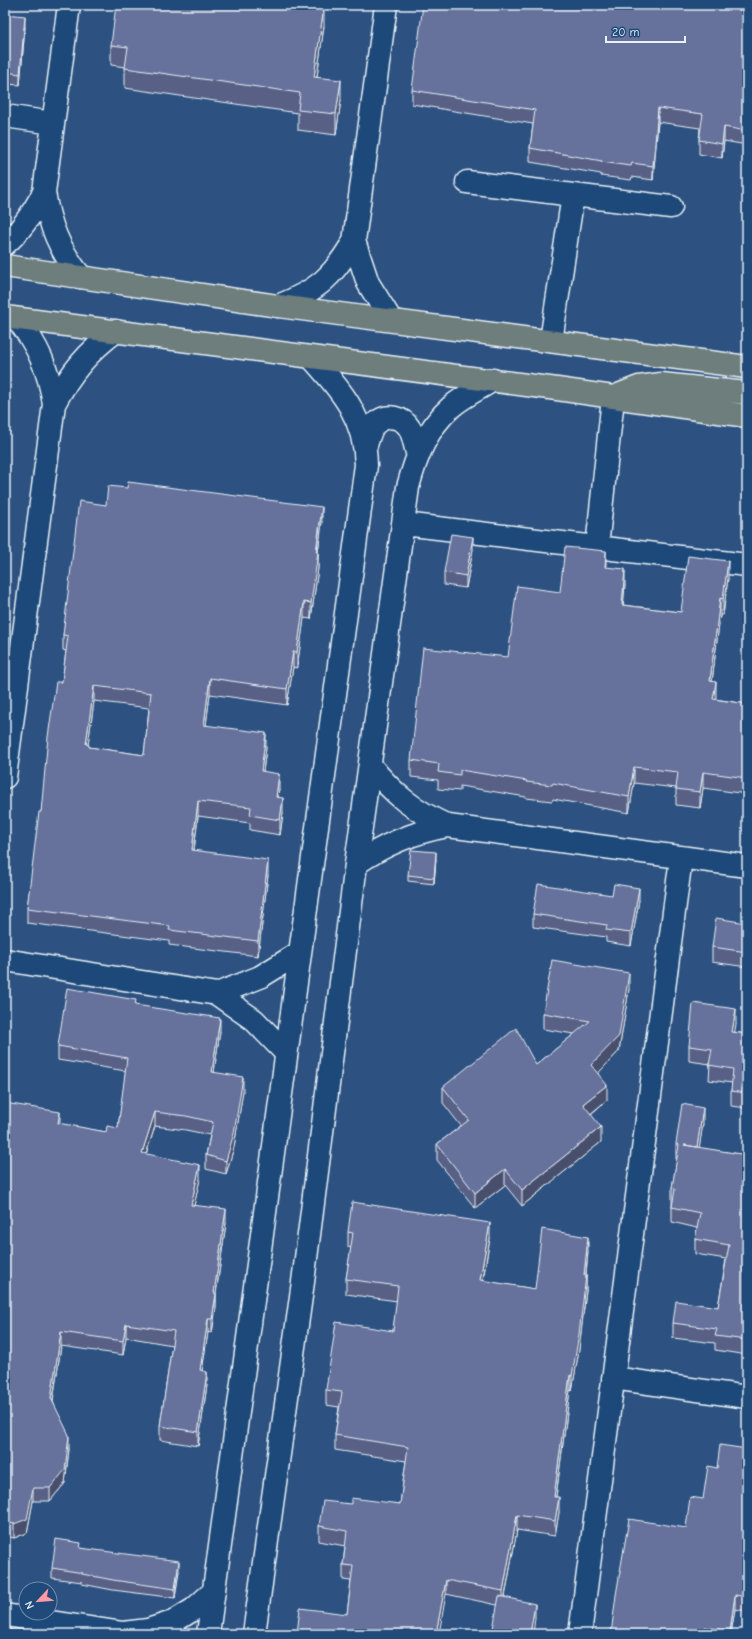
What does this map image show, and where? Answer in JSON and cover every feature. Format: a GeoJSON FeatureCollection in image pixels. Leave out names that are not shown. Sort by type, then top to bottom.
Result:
{"type":"FeatureCollection","features":[{"type":"Feature","properties":{"kind":"main road"},"geometry":{"type":"LineString","coordinates":[[5,266],[278,306],[747,367]]}},
{"type":"Feature","properties":{"kind":"main road"},"geometry":{"type":"LineString","coordinates":[[11,318],[312,358],[493,380],[747,416]]}},
{"type":"Feature","properties":{"kind":"main road"},"geometry":{"type":"LineString","coordinates":[[613,398],[639,387],[661,384],[747,393]]}},
{"type":"Feature","properties":{"kind":"street"},"geometry":{"type":"LineString","coordinates":[[69,5],[44,192],[46,211],[59,246],[69,263],[81,277]]}},
{"type":"Feature","properties":{"kind":"street"},"geometry":{"type":"LineString","coordinates":[[278,306],[302,296],[323,282],[340,263],[354,241],[386,5]]}},
{"type":"Feature","properties":{"kind":"street"},"geometry":{"type":"LineString","coordinates":[[5,116],[53,123]]}},
{"type":"Feature","properties":{"kind":"street"},"geometry":{"type":"LineString","coordinates":[[468,182],[671,206]]}},
{"type":"Feature","properties":{"kind":"street"},"geometry":{"type":"LineString","coordinates":[[5,244],[23,225],[35,209],[44,192]]}},
{"type":"Feature","properties":{"kind":"street"},"geometry":{"type":"LineString","coordinates":[[551,341],[573,195]]}},
{"type":"Feature","properties":{"kind":"street"},"geometry":{"type":"LineString","coordinates":[[354,241],[368,283],[391,320]]}},
{"type":"Feature","properties":{"kind":"street"},"geometry":{"type":"LineString","coordinates":[[5,771],[54,404],[51,385],[44,362],[29,333],[11,318]]}},
{"type":"Feature","properties":{"kind":"street"},"geometry":{"type":"LineString","coordinates":[[54,404],[66,382],[80,363],[97,345],[116,331]]}},
{"type":"Feature","properties":{"kind":"street"},"geometry":{"type":"LineString","coordinates":[[312,358],[342,392],[352,408],[365,448]]}},
{"type":"Feature","properties":{"kind":"street"},"geometry":{"type":"LineString","coordinates":[[254,1634],[303,1282],[356,864],[408,487],[418,456],[433,426],[451,407],[493,380]]}},
{"type":"Feature","properties":{"kind":"street"},"geometry":{"type":"LineString","coordinates":[[597,547],[613,398]]}},
{"type":"Feature","properties":{"kind":"street"},"geometry":{"type":"LineString","coordinates":[[208,1634],[285,1052],[300,953],[364,481],[365,448],[370,432],[375,423],[384,418],[394,417],[404,421],[410,429],[418,456]]}},
{"type":"Feature","properties":{"kind":"street"},"geometry":{"type":"LineString","coordinates":[[404,524],[747,565]]}},
{"type":"Feature","properties":{"kind":"street"},"geometry":{"type":"LineString","coordinates":[[370,765],[404,802],[425,816],[448,826],[747,866]]}},
{"type":"Feature","properties":{"kind":"street"},"geometry":{"type":"LineString","coordinates":[[356,864],[372,853],[409,835],[448,826]]}},
{"type":"Feature","properties":{"kind":"street"},"geometry":{"type":"LineString","coordinates":[[580,1634],[681,858]]}},
{"type":"Feature","properties":{"kind":"street"},"geometry":{"type":"LineString","coordinates":[[217,994],[260,977],[300,953]]}},
{"type":"Feature","properties":{"kind":"street"},"geometry":{"type":"LineString","coordinates":[[5,960],[217,994],[254,1020],[285,1052]]}},
{"type":"Feature","properties":{"kind":"street"},"geometry":{"type":"LineString","coordinates":[[613,1378],[747,1397]]}},
{"type":"Feature","properties":{"kind":"street"},"geometry":{"type":"LineString","coordinates":[[5,1615],[124,1634],[148,1630],[173,1622],[194,1609],[214,1591]]}},
{"type":"Feature","properties":{"kind":"building"},"geometry":{"type":"Polygon","coordinates":[[[116,5],[324,6],[314,77],[341,80],[336,114],[298,110],[300,93],[125,68],[128,47],[111,45],[116,5]]]}},
{"type":"Feature","properties":{"kind":"building"},"geometry":{"type":"Polygon","coordinates":[[[423,5],[747,5],[747,131],[724,127],[722,144],[699,140],[703,114],[658,108],[653,166],[632,163],[631,166],[601,162],[602,161],[530,148],[535,110],[412,90],[423,5]]]}},
{"type":"Feature","properties":{"kind":"building"},"geometry":{"type":"Polygon","coordinates":[[[5,14],[25,16],[20,74],[5,72],[5,14]]]}},
{"type":"Feature","properties":{"kind":"building"},"geometry":{"type":"Polygon","coordinates":[[[128,482],[322,507],[311,603],[304,602],[297,652],[293,652],[287,689],[210,678],[204,725],[266,733],[261,771],[279,774],[276,797],[283,798],[280,820],[250,815],[251,807],[198,801],[192,850],[268,860],[258,941],[169,930],[170,926],[27,908],[39,812],[41,812],[48,737],[56,682],[62,682],[68,636],[63,635],[79,501],[106,505],[108,486],[127,488],[128,482]],[[94,686],[86,744],[89,745],[89,747],[144,755],[151,693],[94,686]]]}},
{"type":"Feature","properties":{"kind":"building"},"geometry":{"type":"Polygon","coordinates":[[[5,494],[7,494],[5,517],[5,494]]]}},
{"type":"Feature","properties":{"kind":"building"},"geometry":{"type":"Polygon","coordinates":[[[451,534],[473,537],[466,576],[444,572],[451,534]]]}},
{"type":"Feature","properties":{"kind":"building"},"geometry":{"type":"Polygon","coordinates":[[[565,547],[606,551],[605,567],[625,569],[622,605],[681,612],[688,556],[728,561],[723,599],[720,598],[710,681],[716,682],[713,699],[747,704],[747,778],[703,772],[700,792],[676,789],[678,772],[634,767],[629,797],[553,783],[552,785],[526,782],[527,781],[460,770],[460,775],[438,772],[439,764],[411,760],[423,648],[508,657],[517,586],[560,592],[565,547]]]}},
{"type":"Feature","properties":{"kind":"building"},"geometry":{"type":"Polygon","coordinates":[[[411,850],[436,852],[434,878],[408,875],[411,850]]]}},
{"type":"Feature","properties":{"kind":"building"},"geometry":{"type":"Polygon","coordinates":[[[538,884],[612,895],[614,884],[639,888],[631,933],[606,930],[607,925],[533,914],[538,884]]]}},
{"type":"Feature","properties":{"kind":"building"},"geometry":{"type":"Polygon","coordinates":[[[716,918],[746,923],[747,918],[747,952],[712,947],[716,918]]]}},
{"type":"Feature","properties":{"kind":"building"},"geometry":{"type":"Polygon","coordinates":[[[552,960],[629,973],[619,1036],[591,1065],[607,1085],[583,1104],[601,1127],[522,1190],[505,1169],[475,1193],[437,1144],[469,1120],[443,1087],[516,1028],[536,1065],[590,1021],[543,1013],[552,960]]]}},
{"type":"Feature","properties":{"kind":"building"},"geometry":{"type":"Polygon","coordinates":[[[67,988],[136,1000],[135,1005],[220,1018],[212,1072],[243,1077],[234,1133],[226,1161],[206,1155],[213,1122],[186,1116],[155,1112],[142,1153],[200,1165],[191,1205],[226,1209],[214,1293],[216,1294],[212,1319],[208,1319],[200,1370],[207,1372],[198,1432],[160,1426],[174,1331],[126,1324],[123,1341],[61,1332],[51,1398],[69,1435],[65,1470],[50,1488],[33,1488],[27,1519],[14,1524],[5,1522],[5,1238],[7,1228],[5,1227],[5,1103],[60,1112],[58,1123],[106,1132],[107,1126],[118,1128],[127,1058],[58,1046],[67,988]]]}},
{"type":"Feature","properties":{"kind":"building"},"geometry":{"type":"Polygon","coordinates":[[[693,1003],[736,1009],[732,1032],[747,1034],[747,1093],[731,1091],[733,1069],[709,1065],[712,1049],[689,1046],[693,1003]]]}},
{"type":"Feature","properties":{"kind":"building"},"geometry":{"type":"Polygon","coordinates":[[[682,1104],[703,1108],[697,1147],[684,1145],[747,1155],[747,1340],[715,1336],[717,1329],[673,1323],[676,1301],[718,1307],[729,1245],[695,1239],[700,1213],[672,1207],[675,1189],[672,1188],[679,1145],[676,1144],[682,1104]]]}},
{"type":"Feature","properties":{"kind":"building"},"geometry":{"type":"Polygon","coordinates":[[[352,1202],[490,1223],[480,1280],[535,1289],[542,1229],[588,1237],[584,1275],[586,1276],[579,1334],[572,1376],[570,1375],[554,1497],[559,1497],[555,1521],[517,1515],[503,1591],[446,1580],[436,1634],[297,1634],[300,1608],[347,1614],[353,1566],[343,1565],[347,1531],[319,1526],[323,1501],[351,1504],[351,1498],[400,1504],[408,1447],[335,1435],[342,1392],[326,1390],[336,1322],[393,1331],[398,1286],[346,1279],[353,1233],[348,1232],[352,1202]]]}},
{"type":"Feature","properties":{"kind":"building"},"geometry":{"type":"Polygon","coordinates":[[[720,1445],[747,1449],[747,1597],[735,1595],[730,1631],[705,1627],[705,1634],[611,1634],[629,1519],[686,1528],[690,1497],[703,1499],[708,1466],[717,1468],[720,1445]]]}},
{"type":"Feature","properties":{"kind":"building"},"geometry":{"type":"Polygon","coordinates":[[[56,1539],[81,1543],[80,1548],[179,1561],[175,1589],[113,1580],[52,1568],[56,1539]]]}},
{"type":"Feature","properties":{"kind":"building"},"geometry":{"type":"Polygon","coordinates":[[[499,1596],[535,1604],[530,1634],[492,1634],[499,1596]]]}},
{"type":"Feature","properties":{"kind":"building"},"geometry":{"type":"Polygon","coordinates":[[[5,1629],[24,1632],[24,1634],[5,1634],[5,1629]]]}}]}
